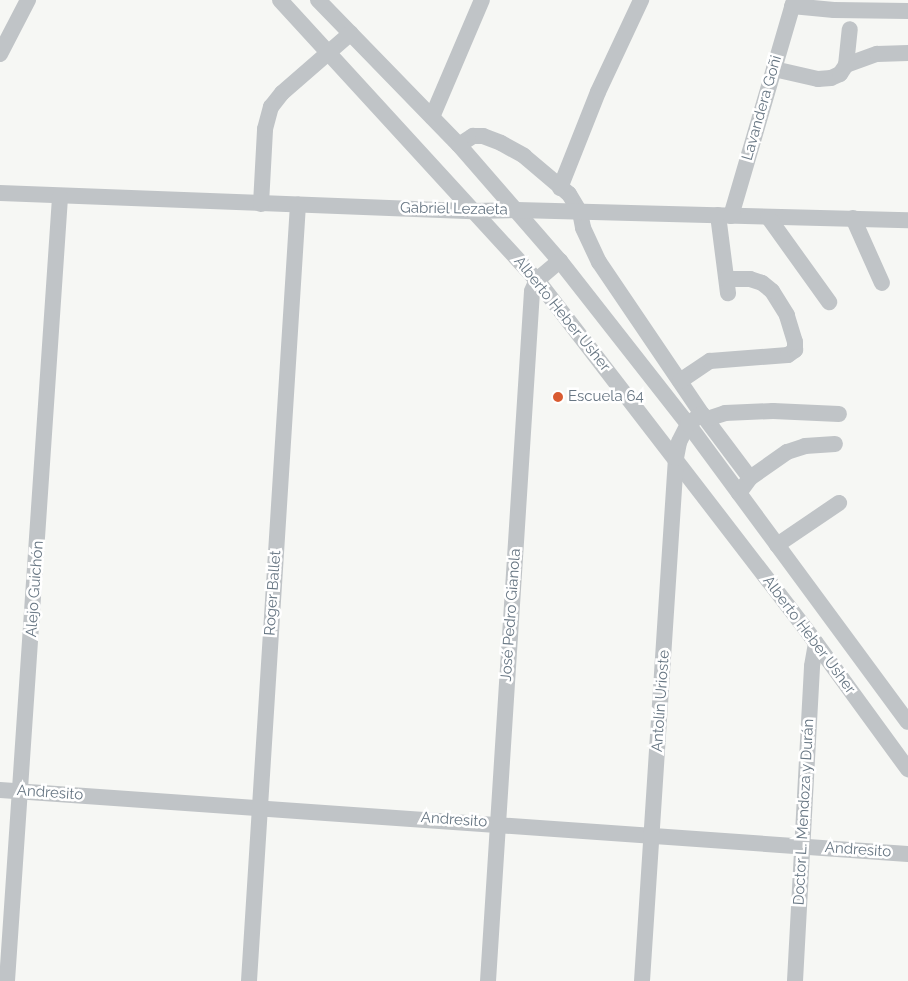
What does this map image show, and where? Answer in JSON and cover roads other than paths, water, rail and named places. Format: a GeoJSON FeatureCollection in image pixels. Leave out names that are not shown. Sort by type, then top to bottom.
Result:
{"type":"FeatureCollection","features":[{"type":"Feature","properties":{"kind":"street"},"geometry":{"type":"LineString","coordinates":[[0,54],[28,0]]}},
{"type":"Feature","properties":{"kind":"street","name":"Alberto Heber Usher"},"geometry":{"type":"LineString","coordinates":[[280,0],[330,52],[472,211],[537,280],[676,458],[805,628],[908,769]]}},
{"type":"Feature","properties":{"kind":"street","name":"Alberto Heber Usher"},"geometry":{"type":"LineString","coordinates":[[318,0],[459,145],[560,261],[688,424],[908,722]]}},
{"type":"Feature","properties":{"kind":"street"},"geometry":{"type":"LineString","coordinates":[[432,117],[482,0]]}},
{"type":"Feature","properties":{"kind":"street"},"geometry":{"type":"LineString","coordinates":[[560,188],[598,92],[641,0]]}},
{"type":"Feature","properties":{"kind":"street"},"geometry":{"type":"LineString","coordinates":[[793,3],[834,10],[908,11]]}},
{"type":"Feature","properties":{"kind":"street","name":"Lavandera Goñi"},"geometry":{"type":"LineString","coordinates":[[725,216],[774,69],[793,3]]}},
{"type":"Feature","properties":{"kind":"street"},"geometry":{"type":"LineString","coordinates":[[774,69],[818,79],[831,78],[840,74],[846,65],[850,29]]}},
{"type":"Feature","properties":{"kind":"street"},"geometry":{"type":"LineString","coordinates":[[261,204],[265,128],[271,107],[282,93],[351,33]]}},
{"type":"Feature","properties":{"kind":"street"},"geometry":{"type":"LineString","coordinates":[[846,65],[877,54],[908,53]]}},
{"type":"Feature","properties":{"kind":"street"},"geometry":{"type":"LineString","coordinates":[[459,145],[474,136],[483,136],[501,143],[524,156],[569,194],[580,212],[583,228],[599,262],[704,416],[750,478]]}},
{"type":"Feature","properties":{"kind":"street","name":"Gabriel Lezaeta"},"geometry":{"type":"LineString","coordinates":[[0,194],[472,211],[517,210],[908,220]]}},
{"type":"Feature","properties":{"kind":"street","name":"Alejo Guichón"},"geometry":{"type":"LineString","coordinates":[[7,981],[22,792],[60,196]]}},
{"type":"Feature","properties":{"kind":"street","name":"Roger Ballet"},"geometry":{"type":"LineString","coordinates":[[249,981],[298,205]]}},
{"type":"Feature","properties":{"kind":"street"},"geometry":{"type":"LineString","coordinates":[[680,381],[710,361],[788,356],[795,350],[796,342],[786,315],[772,291],[762,283],[750,279],[727,286],[725,216]]}},
{"type":"Feature","properties":{"kind":"street"},"geometry":{"type":"LineString","coordinates":[[768,217],[829,302]]}},
{"type":"Feature","properties":{"kind":"street"},"geometry":{"type":"LineString","coordinates":[[853,218],[882,283]]}},
{"type":"Feature","properties":{"kind":"street"},"geometry":{"type":"LineString","coordinates":[[537,280],[560,261]]}},
{"type":"Feature","properties":{"kind":"street","name":"José Pedro Gianola"},"geometry":{"type":"LineString","coordinates":[[488,981],[532,291],[537,280]]}},
{"type":"Feature","properties":{"kind":"street"},"geometry":{"type":"LineString","coordinates":[[688,424],[704,416],[725,413],[840,414]]}},
{"type":"Feature","properties":{"kind":"street","name":"Antolín Urioste"},"geometry":{"type":"LineString","coordinates":[[642,981],[676,458],[679,442],[688,424]]}},
{"type":"Feature","properties":{"kind":"street"},"geometry":{"type":"LineString","coordinates":[[739,493],[750,478],[787,452],[805,446],[835,444]]}},
{"type":"Feature","properties":{"kind":"street"},"geometry":{"type":"LineString","coordinates":[[777,545],[839,503]]}},
{"type":"Feature","properties":{"kind":"street"},"geometry":{"type":"LineString","coordinates":[[739,542],[762,524]]}},
{"type":"Feature","properties":{"kind":"street"},"geometry":{"type":"LineString","coordinates":[[805,628],[826,612]]}},
{"type":"Feature","properties":{"kind":"street","name":"Doctor L. Mendoza y Durán"},"geometry":{"type":"LineString","coordinates":[[795,981],[812,666],[816,643]]}},
{"type":"Feature","properties":{"kind":"street","name":"Andresito"},"geometry":{"type":"LineString","coordinates":[[0,790],[498,823],[908,854]]}},
{"type":"Feature","properties":{"kind":"place","name":"Escuela 64"},"geometry":{"type":"Point","coordinates":[558,397]}}]}
